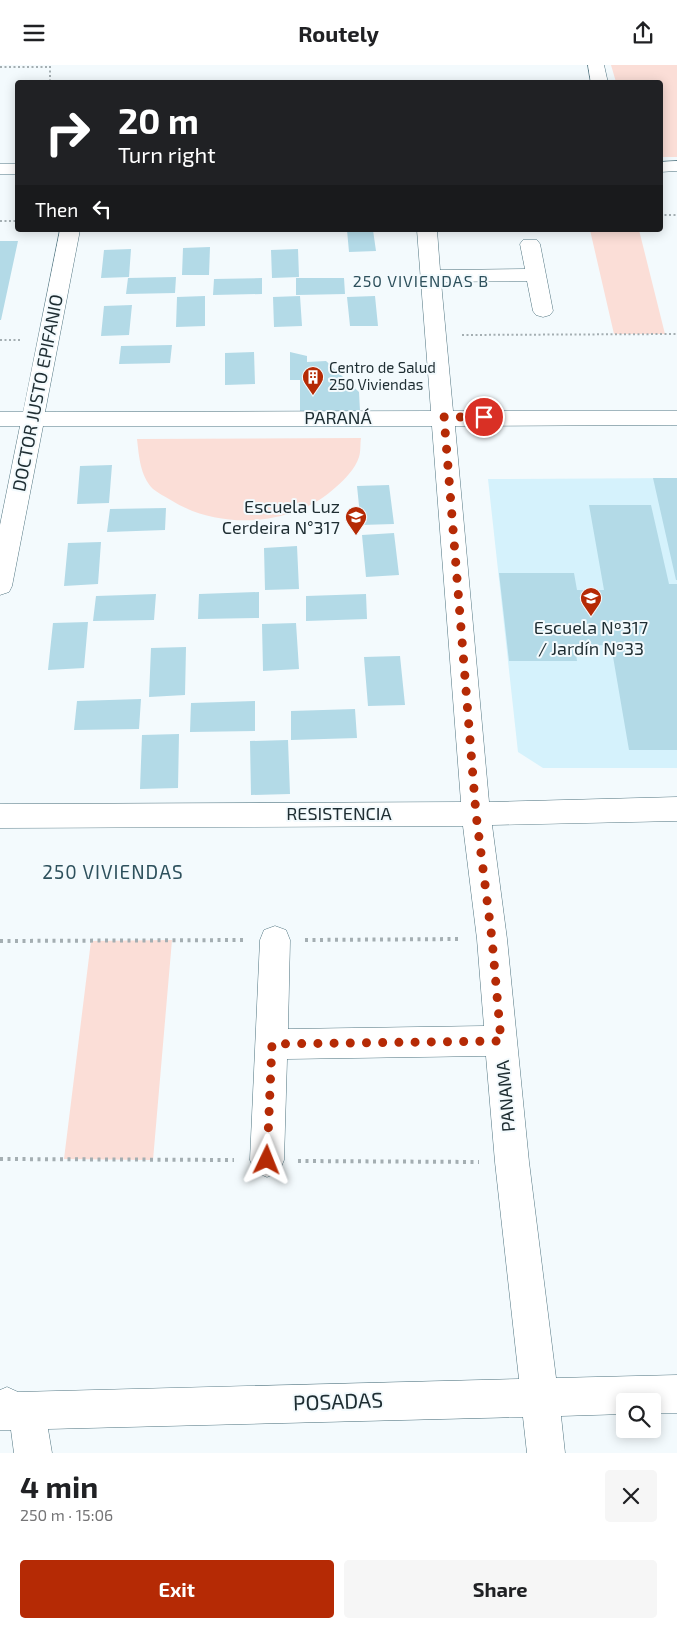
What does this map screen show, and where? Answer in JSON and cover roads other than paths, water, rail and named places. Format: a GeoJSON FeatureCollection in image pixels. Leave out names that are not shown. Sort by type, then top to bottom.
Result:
{"type":"FeatureCollection","features":[{"type":"Feature","properties":{"kind":"street"},"geometry":{"type":"LineString","coordinates":[[596,65],[599,80]]}},
{"type":"Feature","properties":{"kind":"street"},"geometry":{"type":"LineString","coordinates":[[663,167],[677,167]]}},
{"type":"Feature","properties":{"kind":"street"},"geometry":{"type":"LineString","coordinates":[[0,169],[15,169]]}},
{"type":"Feature","properties":{"kind":"street","name":"DOCTOR JUSTO EPIFANIO"},"geometry":{"type":"LineString","coordinates":[[0,586],[70,232]]}},
{"type":"Feature","properties":{"kind":"street","name":"PANAMA"},"geometry":{"type":"LineString","coordinates":[[427,232],[476,814],[492,939],[512,1162],[541,1397],[546,1453]]}},
{"type":"Feature","properties":{"kind":"street"},"geometry":{"type":"LineString","coordinates":[[530,244],[543,311]]}},
{"type":"Feature","properties":{"kind":"street"},"geometry":{"type":"LineString","coordinates":[[431,276],[536,275]]}},
{"type":"Feature","properties":{"kind":"street","name":"PARANÁ"},"geometry":{"type":"LineString","coordinates":[[0,419],[677,418]]}},
{"type":"Feature","properties":{"kind":"street","name":"RESISTENCIA"},"geometry":{"type":"LineString","coordinates":[[0,816],[476,814],[677,809]]}},
{"type":"Feature","properties":{"kind":"street"},"geometry":{"type":"LineString","coordinates":[[267,1160],[275,940]]}},
{"type":"Feature","properties":{"kind":"street"},"geometry":{"type":"LineString","coordinates":[[272,1044],[501,1041]]}},
{"type":"Feature","properties":{"kind":"street","name":"POSADAS"},"geometry":{"type":"LineString","coordinates":[[3,1405],[677,1394]]}},
{"type":"Feature","properties":{"kind":"street"},"geometry":{"type":"LineString","coordinates":[[3,1405],[28,1418],[33,1453]]}},
{"type":"Feature","properties":{"kind":"place","name":"Centro de Salud 250 Viviendas"},"geometry":{"type":"Point","coordinates":[313,396]}},
{"type":"Feature","properties":{"kind":"place","name":"Escuela Luz Cerdeira N°317"},"geometry":{"type":"Point","coordinates":[356,536]}},
{"type":"Feature","properties":{"kind":"place","name":"Escuela Nº317 / Jardín Nº33"},"geometry":{"type":"Point","coordinates":[591,617]}},
{"type":"Feature","properties":{"kind":"district","name":"250 VIVIENDAS B"},"geometry":{"type":"Point","coordinates":[421,281]}},
{"type":"Feature","properties":{"kind":"district","name":"250 VIVIENDAS"},"geometry":{"type":"Point","coordinates":[113,872]}}]}
